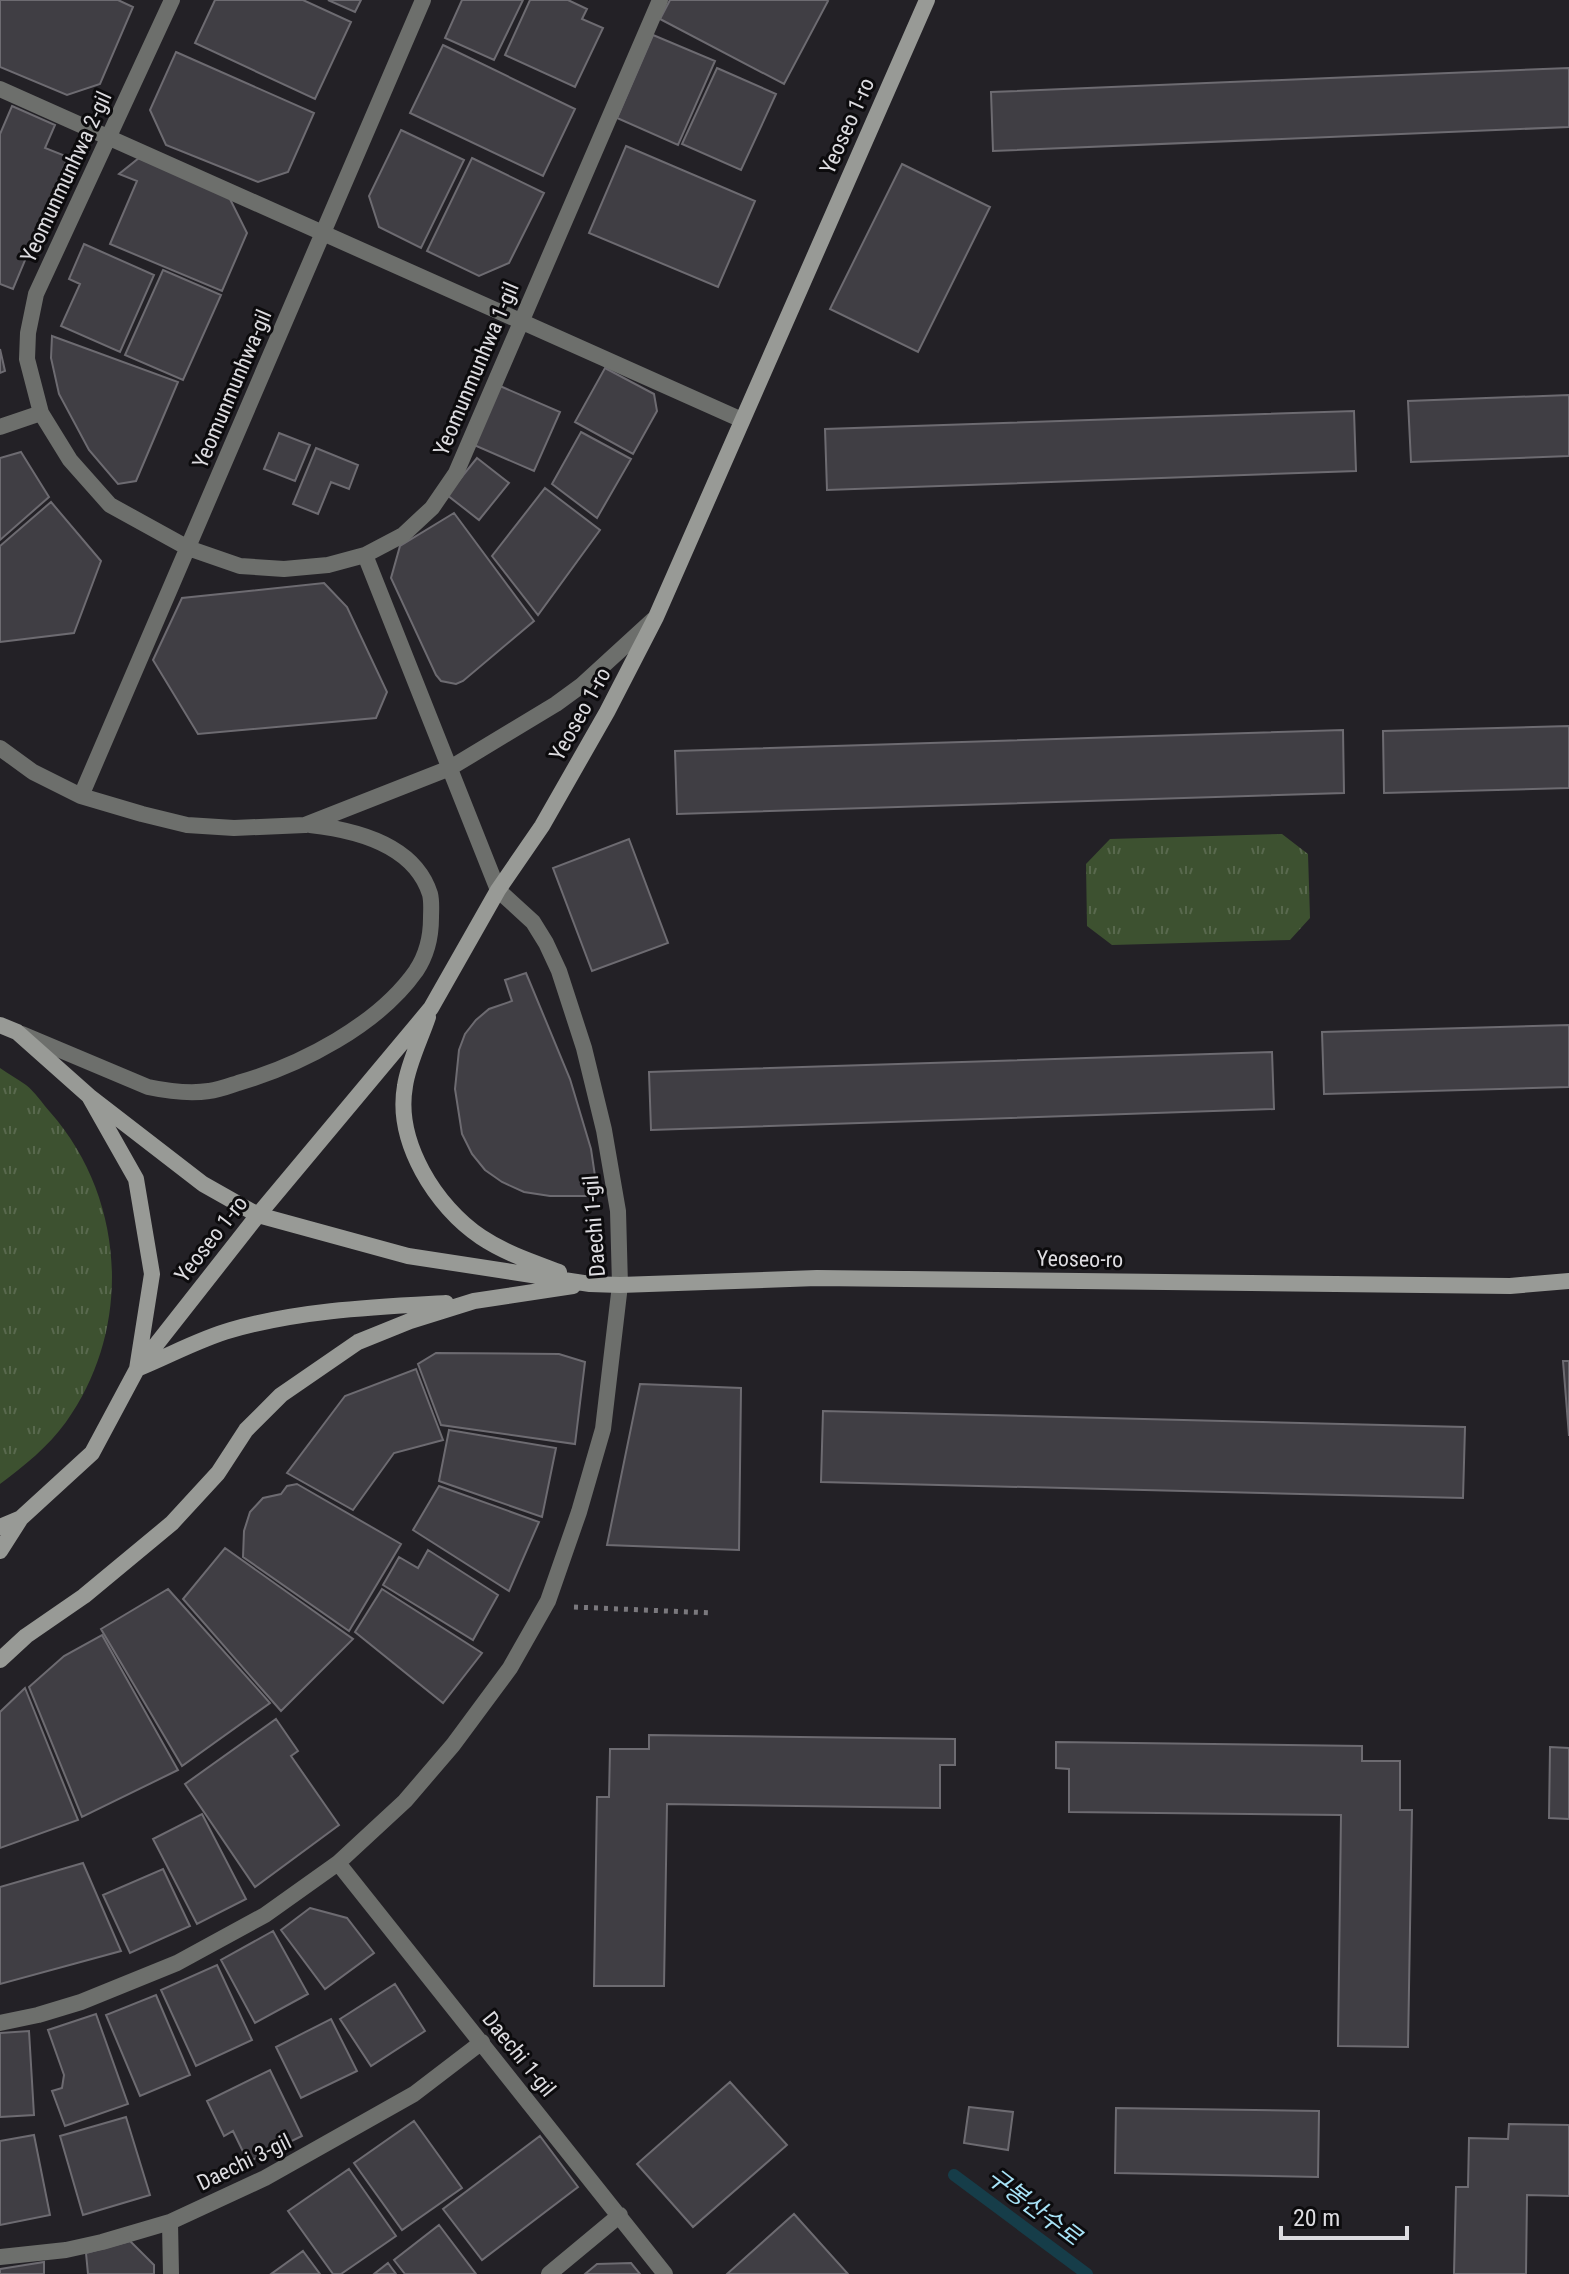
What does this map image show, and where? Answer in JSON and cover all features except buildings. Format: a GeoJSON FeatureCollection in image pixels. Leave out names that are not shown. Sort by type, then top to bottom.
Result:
{"type":"FeatureCollection","features":[{"type":"Feature","properties":{"kind":"street","name":"Yeomunmunhwa 2-gil"},"geometry":{"type":"LineString","coordinates":[[172,0],[36,294],[28,333],[27,359],[41,413],[70,460],[110,505],[188,548]]}},
{"type":"Feature","properties":{"kind":"street","name":"Yeomunmunhwa-gil"},"geometry":{"type":"LineString","coordinates":[[81,796],[423,0]]}},
{"type":"Feature","properties":{"kind":"street","name":"Yeomunmunhwa 1-gil"},"geometry":{"type":"LineString","coordinates":[[188,548],[240,566],[284,569],[328,565],[365,555],[403,535],[432,508],[456,473],[660,0]]}},
{"type":"Feature","properties":{"kind":"street","name":"Yeoseo 1-ro"},"geometry":{"type":"LineString","coordinates":[[137,1369],[258,1215],[431,1008],[498,890],[542,826],[607,712],[656,617],[927,0]]}},
{"type":"Feature","properties":{"kind":"street"},"geometry":{"type":"LineString","coordinates":[[0,89],[742,420]]}},
{"type":"Feature","properties":{"kind":"street"},"geometry":{"type":"LineString","coordinates":[[0,427],[41,413]]}},
{"type":"Feature","properties":{"kind":"street","name":"Daechi 1-gil"},"geometry":{"type":"LineString","coordinates":[[0,2023],[81,2002],[177,1963],[265,1915],[338,1863],[405,1801],[453,1745],[510,1668],[545,1606],[579,1512],[603,1429],[620,1285],[618,1211],[612,1169],[584,1048],[559,971],[546,943],[533,922],[498,890],[365,555]]}},
{"type":"Feature","properties":{"kind":"street"},"geometry":{"type":"LineString","coordinates":[[305,825],[450,768],[582,685],[656,617]]}},
{"type":"Feature","properties":{"kind":"street"},"geometry":{"type":"LineString","coordinates":[[0,748],[33,772],[81,796],[187,825],[234,828],[305,825],[342,828],[373,838],[397,851],[413,865],[431,897],[431,925],[425,954],[417,970],[385,1005],[360,1025],[271,1074],[209,1091],[148,1087],[0,1022]]}},
{"type":"Feature","properties":{"kind":"street"},"geometry":{"type":"LineString","coordinates":[[431,1008],[405,1086],[404,1120],[411,1151],[456,1218],[481,1237],[511,1254],[590,1284]]}},
{"type":"Feature","properties":{"kind":"street"},"geometry":{"type":"LineString","coordinates":[[17,1032],[89,1096],[203,1184],[258,1215],[408,1256],[590,1284]]}},
{"type":"Feature","properties":{"kind":"street"},"geometry":{"type":"LineString","coordinates":[[0,1551],[21,1518],[92,1453],[137,1369],[152,1274],[136,1179],[89,1096]]}},
{"type":"Feature","properties":{"kind":"street","name":"Yeoseo-ro"},"geometry":{"type":"LineString","coordinates":[[590,1284],[817,1278],[1510,1286],[1569,1281]]}},
{"type":"Feature","properties":{"kind":"street"},"geometry":{"type":"LineString","coordinates":[[137,1369],[228,1331],[261,1323],[318,1313],[474,1301],[590,1284]]}},
{"type":"Feature","properties":{"kind":"street"},"geometry":{"type":"LineString","coordinates":[[0,1660],[26,1636],[84,1596],[172,1523],[218,1473],[246,1430],[281,1395],[358,1342],[410,1321],[474,1301]]}},
{"type":"Feature","properties":{"kind":"street"},"geometry":{"type":"LineString","coordinates":[[0,1527],[21,1518]]}},
{"type":"Feature","properties":{"kind":"street","name":"Daechi 1-gil"},"geometry":{"type":"LineString","coordinates":[[338,1863],[665,2274]]}},
{"type":"Feature","properties":{"kind":"street","name":"Daechi 3-gil"},"geometry":{"type":"LineString","coordinates":[[0,2257],[66,2250],[170,2222],[265,2178],[401,2102],[482,2042]]}},
{"type":"Feature","properties":{"kind":"street"},"geometry":{"type":"LineString","coordinates":[[549,2274],[620,2215]]}},
{"type":"Feature","properties":{"kind":"street"},"geometry":{"type":"LineString","coordinates":[[170,2222],[171,2274]]}},
{"type":"Feature","properties":{"kind":"path"},"geometry":{"type":"LineString","coordinates":[[545,1606],[713,1613]]}},
{"type":"Feature","properties":{"kind":"green space"},"geometry":{"type":"Polygon","coordinates":[[[1282,834],[1308,854],[1310,918],[1290,940],[1112,945],[1087,926],[1086,864],[1110,839],[1282,834]]]}},
{"type":"Feature","properties":{"kind":"green space"},"geometry":{"type":"Polygon","coordinates":[[[0,1068],[32,1091],[75,1146],[94,1184],[106,1223],[112,1264],[110,1305],[102,1346],[88,1385],[51,1440],[0,1484],[0,1068]]]}},
{"type":"Feature","properties":{"kind":"waterway","name":"구봉산수로"},"geometry":{"type":"LineString","coordinates":[[954,2175],[1087,2274]]}}]}
